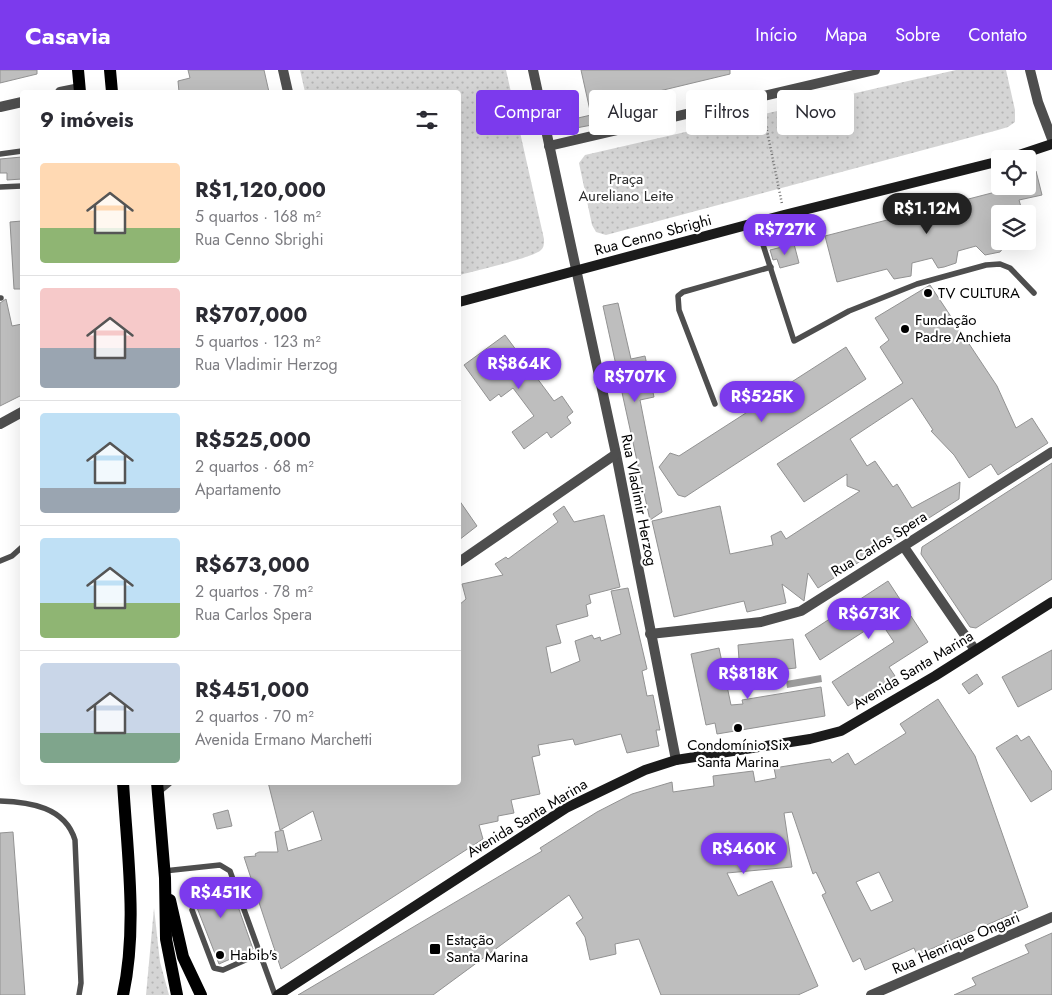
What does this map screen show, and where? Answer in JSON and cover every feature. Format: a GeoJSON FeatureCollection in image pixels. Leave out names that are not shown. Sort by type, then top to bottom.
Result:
{"type":"FeatureCollection","features":[{"type":"Feature","properties":{"kind":"main road"},"geometry":{"type":"LineString","coordinates":[[78,70],[80,90]]}},
{"type":"Feature","properties":{"kind":"main road"},"geometry":{"type":"LineString","coordinates":[[110,70],[112,90]]}},
{"type":"Feature","properties":{"kind":"main road"},"geometry":{"type":"LineString","coordinates":[[122,992],[129,954],[130,901],[123,785]]}},
{"type":"Feature","properties":{"kind":"main road"},"geometry":{"type":"LineString","coordinates":[[157,787],[165,875],[166,939],[177,995]]}},
{"type":"Feature","properties":{"kind":"main road"},"geometry":{"type":"LineString","coordinates":[[165,875],[183,957],[201,995]]}},
{"type":"Feature","properties":{"kind":"street"},"geometry":{"type":"LineString","coordinates":[[283,70],[288,90]]}},
{"type":"Feature","properties":{"kind":"street","name":"Rua Vladimir Herzog"},"geometry":{"type":"LineString","coordinates":[[533,70],[616,454],[676,760]]}},
{"type":"Feature","properties":{"kind":"street"},"geometry":{"type":"LineString","coordinates":[[767,94],[875,70]]}},
{"type":"Feature","properties":{"kind":"street"},"geometry":{"type":"LineString","coordinates":[[1030,70],[1038,102],[1052,139]]}},
{"type":"Feature","properties":{"kind":"street"},"geometry":{"type":"LineString","coordinates":[[0,107],[20,102]]}},
{"type":"Feature","properties":{"kind":"street"},"geometry":{"type":"LineString","coordinates":[[550,146],[686,114]]}},
{"type":"Feature","properties":{"kind":"street"},"geometry":{"type":"LineString","coordinates":[[1034,150],[1052,144]]}},
{"type":"Feature","properties":{"kind":"street","name":"Rua Cenno Sbrighi"},"geometry":{"type":"LineString","coordinates":[[461,301],[784,215],[991,163]]}},
{"type":"Feature","properties":{"kind":"street"},"geometry":{"type":"LineString","coordinates":[[0,424],[20,413]]}},
{"type":"Feature","properties":{"kind":"street","name":"Rua Carlos Spera"},"geometry":{"type":"LineString","coordinates":[[650,634],[785,617],[801,611],[1052,452]]}},
{"type":"Feature","properties":{"kind":"street"},"geometry":{"type":"LineString","coordinates":[[461,561],[616,454]]}},
{"type":"Feature","properties":{"kind":"street"},"geometry":{"type":"LineString","coordinates":[[904,547],[975,650]]}},
{"type":"Feature","properties":{"kind":"street","name":"Avenida Santa Marina"},"geometry":{"type":"LineString","coordinates":[[277,995],[566,808],[645,770],[676,760],[810,739],[841,731],[936,676],[1052,602]]}},
{"type":"Feature","properties":{"kind":"street","name":"Rua Henrique Ongari"},"geometry":{"type":"LineString","coordinates":[[871,995],[1052,917]]}},
{"type":"Feature","properties":{"kind":"lane"},"geometry":{"type":"LineString","coordinates":[[0,154],[20,151]]}},
{"type":"Feature","properties":{"kind":"lane"},"geometry":{"type":"LineString","coordinates":[[0,187],[20,186]]}},
{"type":"Feature","properties":{"kind":"lane"},"geometry":{"type":"LineString","coordinates":[[756,223],[794,341],[849,311],[866,304],[917,284],[986,265],[1000,264],[1010,268],[1034,293]]}},
{"type":"Feature","properties":{"kind":"lane"},"geometry":{"type":"LineString","coordinates":[[715,404],[679,310],[678,296],[683,292],[771,267]]}},
{"type":"Feature","properties":{"kind":"lane"},"geometry":{"type":"LineString","coordinates":[[0,562],[12,556],[20,549]]}},
{"type":"Feature","properties":{"kind":"lane"},"geometry":{"type":"LineString","coordinates":[[0,801],[27,802],[65,820],[72,828],[75,840],[81,983],[79,995]]}},
{"type":"Feature","properties":{"kind":"lane"},"geometry":{"type":"LineString","coordinates":[[165,875],[220,865],[228,868],[277,995]]}},
{"type":"Feature","properties":{"kind":"lane"},"geometry":{"type":"LineString","coordinates":[[192,910],[214,968],[223,970],[261,953]]}},
{"type":"Feature","properties":{"kind":"path"},"geometry":{"type":"LineString","coordinates":[[767,131],[784,215]]}},
{"type":"Feature","properties":{"kind":"green space"},"geometry":{"type":"Polygon","coordinates":[[[300,70],[506,70],[510,90],[476,90],[476,135],[521,135],[544,245],[536,253],[461,274],[461,90],[305,90],[300,70]]]}},
{"type":"Feature","properties":{"kind":"green space","name":"Praça Aureliano Leite"},"geometry":{"type":"Polygon","coordinates":[[[956,70],[1006,70],[1015,110],[1015,122],[1008,127],[998,130],[606,235],[596,232],[592,225],[579,163],[585,155],[686,132],[686,135],[767,135],[767,113],[777,111],[777,135],[854,135],[854,93],[956,70]]]}},
{"type":"Feature","properties":{"kind":"green space"},"geometry":{"type":"Polygon","coordinates":[[[154,908],[160,962],[169,995],[146,995],[154,908]]]}},
{"type":"Feature","properties":{"kind":"shaded area"},"geometry":{"type":"Polygon","coordinates":[[[821,675],[822,682],[787,688],[786,681],[821,675]]]}},
{"type":"Feature","properties":{"kind":"building"},"geometry":{"type":"Polygon","coordinates":[[[0,70],[37,70],[37,74],[0,83],[0,70]]]}},
{"type":"Feature","properties":{"kind":"building"},"geometry":{"type":"Polygon","coordinates":[[[188,70],[264,70],[269,90],[179,90],[178,81],[190,78],[188,70]]]}},
{"type":"Feature","properties":{"kind":"building"},"geometry":{"type":"Polygon","coordinates":[[[581,70],[730,70],[730,74],[663,90],[589,90],[589,106],[581,70]]]}},
{"type":"Feature","properties":{"kind":"building"},"geometry":{"type":"Polygon","coordinates":[[[589,115],[589,126],[579,127],[579,118],[589,115]]]}},
{"type":"Feature","properties":{"kind":"building"},"geometry":{"type":"Polygon","coordinates":[[[20,157],[20,179],[7,180],[7,173],[0,173],[0,159],[20,157]]]}},
{"type":"Feature","properties":{"kind":"building"},"geometry":{"type":"Polygon","coordinates":[[[1036,171],[1042,195],[1019,200],[1020,205],[991,205],[991,250],[1002,250],[1000,252],[985,255],[976,246],[958,251],[956,263],[944,267],[938,268],[932,258],[912,263],[911,276],[894,279],[887,269],[837,282],[825,236],[991,193],[991,195],[1036,195],[1036,171]]]}},
{"type":"Feature","properties":{"kind":"building"},"geometry":{"type":"Polygon","coordinates":[[[20,221],[20,289],[14,289],[10,222],[20,221]]]}},
{"type":"Feature","properties":{"kind":"building"},"geometry":{"type":"Polygon","coordinates":[[[794,244],[799,263],[780,268],[777,259],[773,260],[770,250],[794,244]]]}},
{"type":"Feature","properties":{"kind":"building"},"geometry":{"type":"Polygon","coordinates":[[[930,285],[997,386],[1016,428],[1032,418],[1048,443],[998,475],[991,464],[969,478],[954,455],[931,431],[933,430],[912,398],[850,439],[867,466],[875,461],[893,487],[897,484],[912,508],[960,482],[959,499],[818,588],[808,573],[804,601],[782,584],[786,603],[747,612],[744,601],[674,617],[652,521],[720,506],[730,554],[773,545],[771,536],[781,531],[786,539],[860,491],[847,486],[847,474],[804,502],[777,464],[903,383],[880,347],[889,340],[875,318],[930,285]]]}},
{"type":"Feature","properties":{"kind":"building"},"geometry":{"type":"Polygon","coordinates":[[[6,299],[12,326],[20,324],[20,396],[0,406],[0,303],[6,299]]]}},
{"type":"Feature","properties":{"kind":"building"},"geometry":{"type":"Polygon","coordinates":[[[618,303],[631,359],[645,356],[654,397],[640,400],[662,512],[650,520],[603,306],[618,303]]]}},
{"type":"Feature","properties":{"kind":"building"},"geometry":{"type":"Polygon","coordinates":[[[505,335],[554,401],[562,396],[573,412],[567,417],[571,423],[551,438],[547,432],[524,449],[512,432],[534,416],[513,388],[501,397],[499,394],[490,401],[464,365],[505,335]]]}},
{"type":"Feature","properties":{"kind":"building"},"geometry":{"type":"Polygon","coordinates":[[[846,347],[866,379],[685,497],[678,495],[659,467],[670,453],[679,456],[749,411],[752,400],[762,401],[846,347]]]}},
{"type":"Feature","properties":{"kind":"building"},"geometry":{"type":"Polygon","coordinates":[[[1052,463],[1052,579],[976,628],[970,627],[921,554],[922,547],[1052,463]]]}},
{"type":"Feature","properties":{"kind":"building"},"geometry":{"type":"Polygon","coordinates":[[[461,503],[477,526],[461,538],[461,503]]]}},
{"type":"Feature","properties":{"kind":"building"},"geometry":{"type":"Polygon","coordinates":[[[564,506],[574,522],[604,515],[620,587],[589,595],[591,603],[586,605],[588,616],[556,625],[561,643],[546,647],[551,673],[580,661],[575,641],[592,635],[594,639],[600,637],[601,641],[621,634],[611,591],[628,588],[647,669],[642,671],[647,696],[653,695],[660,730],[656,730],[659,746],[627,753],[621,734],[575,745],[573,739],[538,745],[540,755],[532,757],[540,794],[511,800],[514,813],[498,816],[498,821],[479,825],[483,839],[281,969],[244,857],[256,856],[255,854],[259,852],[278,852],[275,832],[283,830],[288,851],[322,840],[313,811],[280,830],[269,785],[461,785],[461,603],[466,599],[462,584],[503,575],[495,564],[506,557],[508,559],[558,522],[553,514],[564,506]]]}},
{"type":"Feature","properties":{"kind":"building"},"geometry":{"type":"Polygon","coordinates":[[[888,581],[928,642],[889,667],[895,676],[848,706],[832,682],[894,642],[880,621],[820,660],[805,635],[888,581]]]}},
{"type":"Feature","properties":{"kind":"building"},"geometry":{"type":"Polygon","coordinates":[[[793,639],[796,668],[740,674],[738,645],[793,639]]]}},
{"type":"Feature","properties":{"kind":"building"},"geometry":{"type":"Polygon","coordinates":[[[719,648],[731,705],[743,704],[742,700],[821,687],[825,716],[717,734],[715,723],[706,725],[691,654],[719,648]]]}},
{"type":"Feature","properties":{"kind":"building"},"geometry":{"type":"Polygon","coordinates":[[[1052,650],[1052,689],[1018,707],[1002,677],[1052,650]]]}},
{"type":"Feature","properties":{"kind":"building"},"geometry":{"type":"Polygon","coordinates":[[[977,674],[983,684],[969,694],[962,684],[977,674]]]}},
{"type":"Feature","properties":{"kind":"building"},"geometry":{"type":"Polygon","coordinates":[[[938,699],[975,756],[1028,907],[917,955],[914,948],[865,970],[860,958],[853,962],[822,895],[826,893],[816,872],[813,874],[792,812],[784,813],[792,867],[727,873],[738,896],[772,881],[818,986],[798,995],[661,995],[639,939],[615,944],[616,954],[590,960],[585,937],[576,923],[583,918],[569,895],[433,995],[298,995],[542,851],[540,848],[597,812],[632,794],[672,782],[673,792],[714,786],[713,776],[753,771],[755,782],[776,778],[774,768],[830,759],[832,763],[848,753],[855,765],[906,733],[900,724],[938,699]],[[879,872],[856,882],[871,911],[893,901],[879,872]]]}},
{"type":"Feature","properties":{"kind":"building"},"geometry":{"type":"Polygon","coordinates":[[[1017,735],[1021,741],[1029,736],[1052,772],[1052,789],[1031,802],[996,748],[1017,735]]]}},
{"type":"Feature","properties":{"kind":"building"},"geometry":{"type":"Polygon","coordinates":[[[228,810],[232,826],[217,829],[213,814],[228,810]]]}},
{"type":"Feature","properties":{"kind":"building"},"geometry":{"type":"Polygon","coordinates":[[[13,832],[25,995],[0,995],[0,833],[13,832]]]}},
{"type":"Feature","properties":{"kind":"building"},"geometry":{"type":"Polygon","coordinates":[[[229,881],[253,949],[219,964],[187,882],[229,881]]]}},
{"type":"Feature","properties":{"kind":"building"},"geometry":{"type":"Polygon","coordinates":[[[1052,933],[1052,995],[954,995],[976,985],[972,978],[1029,953],[1025,945],[1052,933]]]}},
{"type":"Feature","properties":{"kind":"place","name":"TV CULTURA"},"geometry":{"type":"Point","coordinates":[928,293]}},
{"type":"Feature","properties":{"kind":"place","name":"Fundação Padre Anchieta"},"geometry":{"type":"Point","coordinates":[905,329]}},
{"type":"Feature","properties":{"kind":"place","name":"Condomínio Six Santa Marina"},"geometry":{"type":"Point","coordinates":[738,728]}},
{"type":"Feature","properties":{"kind":"place","name":"Estação Santa Marina"},"geometry":{"type":"Point","coordinates":[435,949]}},
{"type":"Feature","properties":{"kind":"place","name":"Habib's"},"geometry":{"type":"Point","coordinates":[220,955]}}]}
